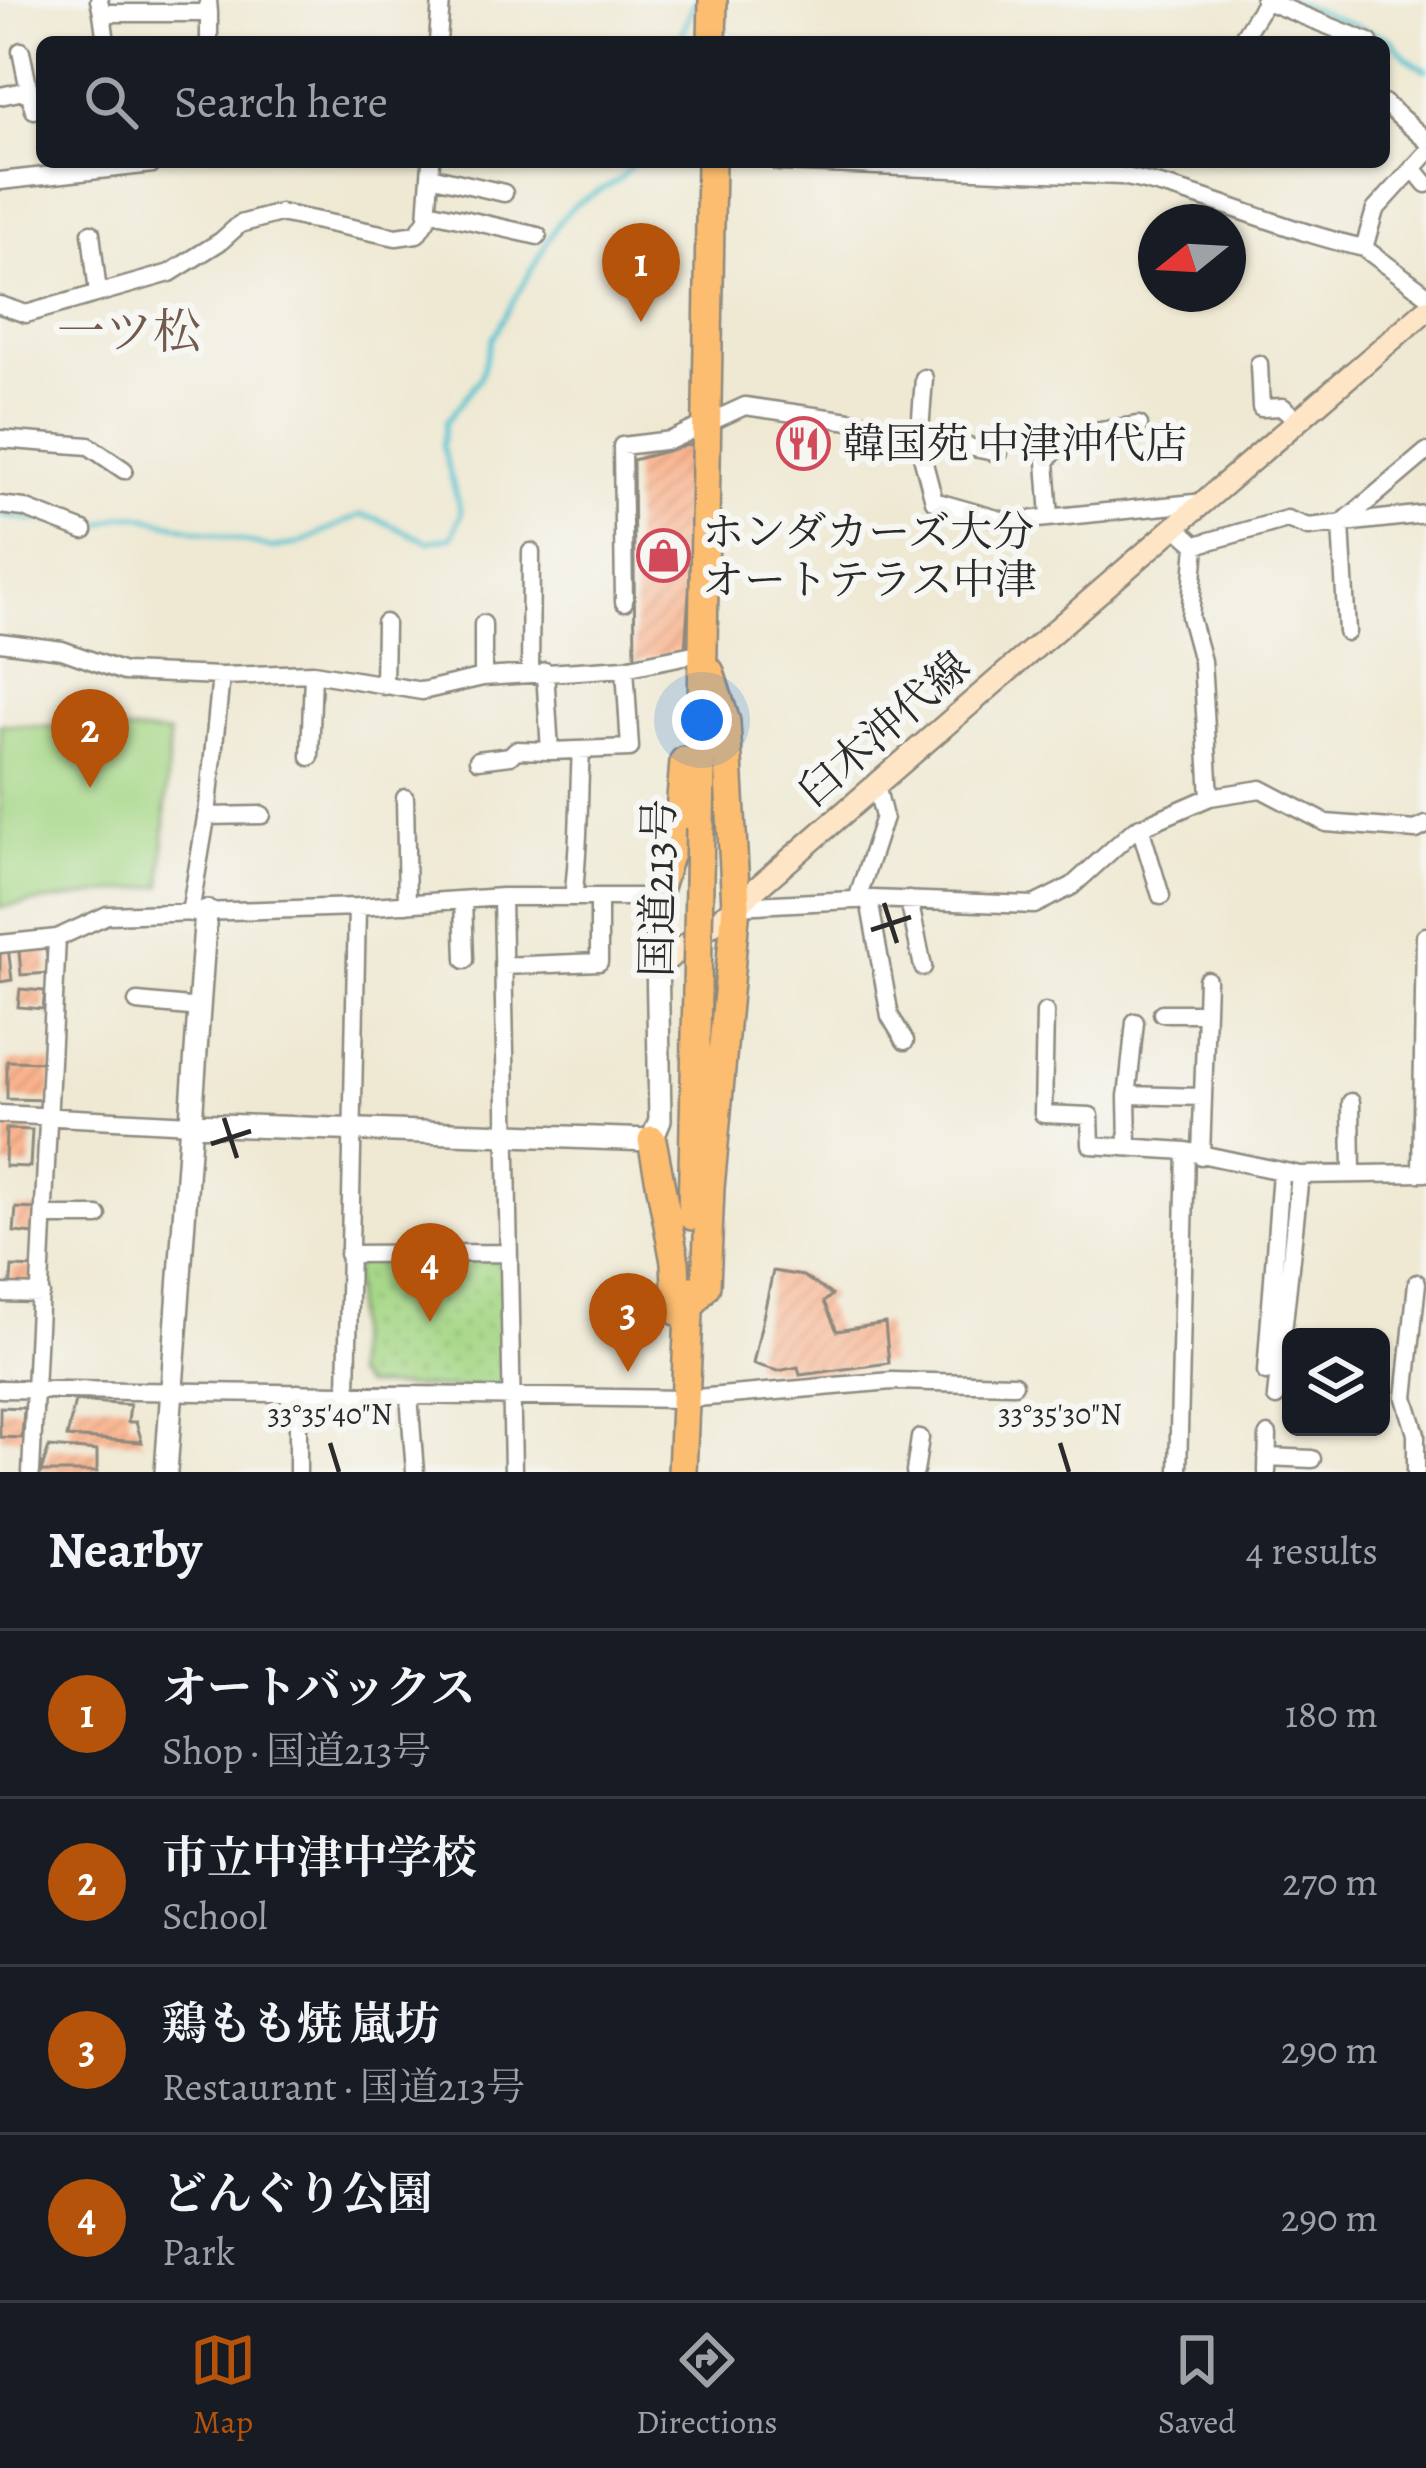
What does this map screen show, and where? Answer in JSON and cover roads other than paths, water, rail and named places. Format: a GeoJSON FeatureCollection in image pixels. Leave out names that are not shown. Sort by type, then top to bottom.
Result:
{"type":"FeatureCollection","features":[{"type":"Feature","properties":{"kind":"highway"},"geometry":{"type":"LineString","coordinates":[[712,36],[713,0]]}},
{"type":"Feature","properties":{"kind":"highway","name":"国道213号"},"geometry":{"type":"LineString","coordinates":[[682,1472],[697,990],[710,168]]}},
{"type":"Feature","properties":{"kind":"highway"},"geometry":{"type":"LineString","coordinates":[[656,897],[679,824],[689,685],[703,652]]}},
{"type":"Feature","properties":{"kind":"highway"},"geometry":{"type":"LineString","coordinates":[[690,1306],[706,1286],[710,1188],[736,906],[726,722],[703,652]]}},
{"type":"Feature","properties":{"kind":"highway"},"geometry":{"type":"LineString","coordinates":[[652,1140],[675,1262],[686,1399]]}},
{"type":"Feature","properties":{"kind":"main road","name":"臼木沖代線"},"geometry":{"type":"LineString","coordinates":[[660,964],[736,906],[1426,310]]}},
{"type":"Feature","properties":{"kind":"street"},"geometry":{"type":"LineString","coordinates":[[438,36],[441,0]]}},
{"type":"Feature","properties":{"kind":"street"},"geometry":{"type":"LineString","coordinates":[[1244,36],[1265,1],[1355,36]]}},
{"type":"Feature","properties":{"kind":"street"},"geometry":{"type":"LineString","coordinates":[[100,7],[208,7]]}},
{"type":"Feature","properties":{"kind":"street"},"geometry":{"type":"LineString","coordinates":[[21,52],[34,110]]}},
{"type":"Feature","properties":{"kind":"street"},"geometry":{"type":"LineString","coordinates":[[0,96],[29,90]]}},
{"type":"Feature","properties":{"kind":"street"},"geometry":{"type":"LineString","coordinates":[[1390,108],[1426,140]]}},
{"type":"Feature","properties":{"kind":"street"},"geometry":{"type":"LineString","coordinates":[[1419,161],[1426,184]]}},
{"type":"Feature","properties":{"kind":"street"},"geometry":{"type":"LineString","coordinates":[[1364,248],[1375,210],[1419,161]]}},
{"type":"Feature","properties":{"kind":"street"},"geometry":{"type":"LineString","coordinates":[[0,181],[117,168]]}},
{"type":"Feature","properties":{"kind":"street"},"geometry":{"type":"LineString","coordinates":[[925,168],[1121,176],[1176,186],[1364,248],[1426,294]]}},
{"type":"Feature","properties":{"kind":"street"},"geometry":{"type":"LineString","coordinates":[[0,305],[26,314],[170,273],[240,224],[262,216],[280,213],[312,218],[395,237],[417,234],[428,211],[430,169],[504,193]]}},
{"type":"Feature","properties":{"kind":"street"},"geometry":{"type":"LineString","coordinates":[[428,211],[538,236]]}},
{"type":"Feature","properties":{"kind":"street"},"geometry":{"type":"LineString","coordinates":[[91,232],[98,293]]}},
{"type":"Feature","properties":{"kind":"street"},"geometry":{"type":"LineString","coordinates":[[1259,364],[1261,408],[1283,407],[1298,422]]}},
{"type":"Feature","properties":{"kind":"street"},"geometry":{"type":"LineString","coordinates":[[924,379],[918,434],[934,501],[1008,521],[1208,501]]}},
{"type":"Feature","properties":{"kind":"street"},"geometry":{"type":"LineString","coordinates":[[624,602],[622,446],[671,440],[745,406],[918,434],[999,453]]}},
{"type":"Feature","properties":{"kind":"street"},"geometry":{"type":"LineString","coordinates":[[1050,517],[1046,461],[1052,453],[1076,437],[1139,425]]}},
{"type":"Feature","properties":{"kind":"street"},"geometry":{"type":"LineString","coordinates":[[0,439],[89,446],[124,470]]}},
{"type":"Feature","properties":{"kind":"street"},"geometry":{"type":"LineString","coordinates":[[1341,524],[1426,452]]}},
{"type":"Feature","properties":{"kind":"street"},"geometry":{"type":"LineString","coordinates":[[0,505],[24,508],[84,531]]}},
{"type":"Feature","properties":{"kind":"street"},"geometry":{"type":"LineString","coordinates":[[1196,545],[1286,519],[1308,527],[1426,514]]}},
{"type":"Feature","properties":{"kind":"street"},"geometry":{"type":"LineString","coordinates":[[1341,524],[1346,632]]}},
{"type":"Feature","properties":{"kind":"street"},"geometry":{"type":"LineString","coordinates":[[1177,528],[1196,545]]}},
{"type":"Feature","properties":{"kind":"street"},"geometry":{"type":"LineString","coordinates":[[1196,545],[1190,617],[1202,661],[1210,797]]}},
{"type":"Feature","properties":{"kind":"street"},"geometry":{"type":"LineString","coordinates":[[531,552],[538,672],[550,751]]}},
{"type":"Feature","properties":{"kind":"street"},"geometry":{"type":"LineString","coordinates":[[384,686],[385,623]]}},
{"type":"Feature","properties":{"kind":"street"},"geometry":{"type":"LineString","coordinates":[[483,624],[483,677]]}},
{"type":"Feature","properties":{"kind":"street"},"geometry":{"type":"LineString","coordinates":[[0,642],[62,650],[124,672],[313,673],[422,691],[483,677],[625,668],[703,652]]}},
{"type":"Feature","properties":{"kind":"street"},"geometry":{"type":"LineString","coordinates":[[478,760],[517,751],[630,748],[625,668]]}},
{"type":"Feature","properties":{"kind":"street"},"geometry":{"type":"LineString","coordinates":[[310,757],[313,673]]}},
{"type":"Feature","properties":{"kind":"street"},"geometry":{"type":"LineString","coordinates":[[166,1472],[200,1008],[198,912],[221,676]]}},
{"type":"Feature","properties":{"kind":"street"},"geometry":{"type":"LineString","coordinates":[[573,897],[581,835],[581,750]]}},
{"type":"Feature","properties":{"kind":"street"},"geometry":{"type":"LineString","coordinates":[[876,785],[884,817],[863,900],[890,1016],[904,1041]]}},
{"type":"Feature","properties":{"kind":"street"},"geometry":{"type":"LineString","coordinates":[[736,906],[863,900],[1034,904],[1072,886],[1140,827],[1210,797],[1261,789],[1327,823],[1416,830],[1426,825]]}},
{"type":"Feature","properties":{"kind":"street"},"geometry":{"type":"LineString","coordinates":[[405,799],[407,904]]}},
{"type":"Feature","properties":{"kind":"street"},"geometry":{"type":"LineString","coordinates":[[206,816],[262,815]]}},
{"type":"Feature","properties":{"kind":"street"},"geometry":{"type":"LineString","coordinates":[[1140,827],[1161,896]]}},
{"type":"Feature","properties":{"kind":"street"},"geometry":{"type":"LineString","coordinates":[[503,966],[599,962],[599,897]]}},
{"type":"Feature","properties":{"kind":"street"},"geometry":{"type":"LineString","coordinates":[[0,944],[57,938],[107,915],[502,898],[656,897],[660,1120],[652,1140],[0,1114]]}},
{"type":"Feature","properties":{"kind":"street"},"geometry":{"type":"LineString","coordinates":[[502,898],[513,1472]]}},
{"type":"Feature","properties":{"kind":"street"},"geometry":{"type":"LineString","coordinates":[[463,900],[465,960]]}},
{"type":"Feature","properties":{"kind":"street"},"geometry":{"type":"LineString","coordinates":[[909,901],[923,967]]}},
{"type":"Feature","properties":{"kind":"street"},"geometry":{"type":"LineString","coordinates":[[347,1392],[357,907]]}},
{"type":"Feature","properties":{"kind":"street"},"geometry":{"type":"LineString","coordinates":[[1045,1012],[1043,1114],[1090,1116],[1091,1145],[1193,1153],[1290,1173],[1424,1173],[1425,936]]}},
{"type":"Feature","properties":{"kind":"street"},"geometry":{"type":"LineString","coordinates":[[32,1472],[57,938]]}},
{"type":"Feature","properties":{"kind":"street"},"geometry":{"type":"LineString","coordinates":[[1178,1472],[1193,1153],[1203,1097],[1207,980]]}},
{"type":"Feature","properties":{"kind":"street"},"geometry":{"type":"LineString","coordinates":[[137,1002],[200,1008]]}},
{"type":"Feature","properties":{"kind":"street"},"geometry":{"type":"LineString","coordinates":[[1162,1013],[1205,1013]]}},
{"type":"Feature","properties":{"kind":"street"},"geometry":{"type":"LineString","coordinates":[[1128,1147],[1127,1095],[1135,1022]]}},
{"type":"Feature","properties":{"kind":"street"},"geometry":{"type":"LineString","coordinates":[[1127,1095],[1203,1097]]}},
{"type":"Feature","properties":{"kind":"street"},"geometry":{"type":"LineString","coordinates":[[1351,1102],[1352,1174]]}},
{"type":"Feature","properties":{"kind":"street"},"geometry":{"type":"LineString","coordinates":[[1266,1372],[1290,1173]]}},
{"type":"Feature","properties":{"kind":"street"},"geometry":{"type":"LineString","coordinates":[[1276,1397],[1290,1173]]}},
{"type":"Feature","properties":{"kind":"street"},"geometry":{"type":"LineString","coordinates":[[44,1216],[98,1216]]}},
{"type":"Feature","properties":{"kind":"street"},"geometry":{"type":"LineString","coordinates":[[348,1254],[507,1253]]}},
{"type":"Feature","properties":{"kind":"street"},"geometry":{"type":"LineString","coordinates":[[1416,1472],[1416,1434],[1405,1398],[1417,1283]]}},
{"type":"Feature","properties":{"kind":"street"},"geometry":{"type":"LineString","coordinates":[[0,1292],[40,1294]]}},
{"type":"Feature","properties":{"kind":"street"},"geometry":{"type":"LineString","coordinates":[[0,1389],[686,1399],[892,1381],[1014,1384]]}},
{"type":"Feature","properties":{"kind":"street"},"geometry":{"type":"LineString","coordinates":[[298,1393],[298,1472]]}},
{"type":"Feature","properties":{"kind":"street"},"geometry":{"type":"LineString","coordinates":[[410,1395],[415,1472]]}},
{"type":"Feature","properties":{"kind":"street"},"geometry":{"type":"LineString","coordinates":[[1268,1435],[1267,1464],[1312,1459]]}},
{"type":"Feature","properties":{"kind":"street"},"geometry":{"type":"LineString","coordinates":[[915,1472],[920,1438]]}},
{"type":"Feature","properties":{"kind":"waterway"},"geometry":{"type":"LineString","coordinates":[[681,36],[695,0]]}},
{"type":"Feature","properties":{"kind":"waterway"},"geometry":{"type":"LineString","coordinates":[[1289,0],[1382,36]]}},
{"type":"Feature","properties":{"kind":"waterway"},"geometry":{"type":"LineString","coordinates":[[1390,39],[1426,70]]}},
{"type":"Feature","properties":{"kind":"waterway"},"geometry":{"type":"LineString","coordinates":[[89,529],[123,516],[138,516],[271,548],[298,544],[360,515],[428,542],[452,537],[461,513],[442,445],[446,422],[480,378],[492,339],[558,223],[574,205],[620,179],[630,168]]}},
{"type":"Feature","properties":{"kind":"waterway"},"geometry":{"type":"LineString","coordinates":[[0,514],[37,521]]}},
{"type":"Feature","properties":{"kind":"place","name":"オートバックス"},"geometry":{"type":"Point","coordinates":[641,322]}},
{"type":"Feature","properties":{"kind":"place","name":"韓国苑 中津沖代店"},"geometry":{"type":"Point","coordinates":[804,443]}},
{"type":"Feature","properties":{"kind":"place","name":"ホンダカーズ大分 オートテラス中津"},"geometry":{"type":"Point","coordinates":[663,555]}},
{"type":"Feature","properties":{"kind":"place","name":"市立中津中学校"},"geometry":{"type":"Point","coordinates":[90,788]}},
{"type":"Feature","properties":{"kind":"place","name":"どんぐり公園"},"geometry":{"type":"Point","coordinates":[430,1322]}},
{"type":"Feature","properties":{"kind":"place","name":"鶏もも焼 嵐坊"},"geometry":{"type":"Point","coordinates":[628,1372]}},
{"type":"Feature","properties":{"kind":"district","name":"一ツ松"},"geometry":{"type":"Point","coordinates":[129,331]}}]}
